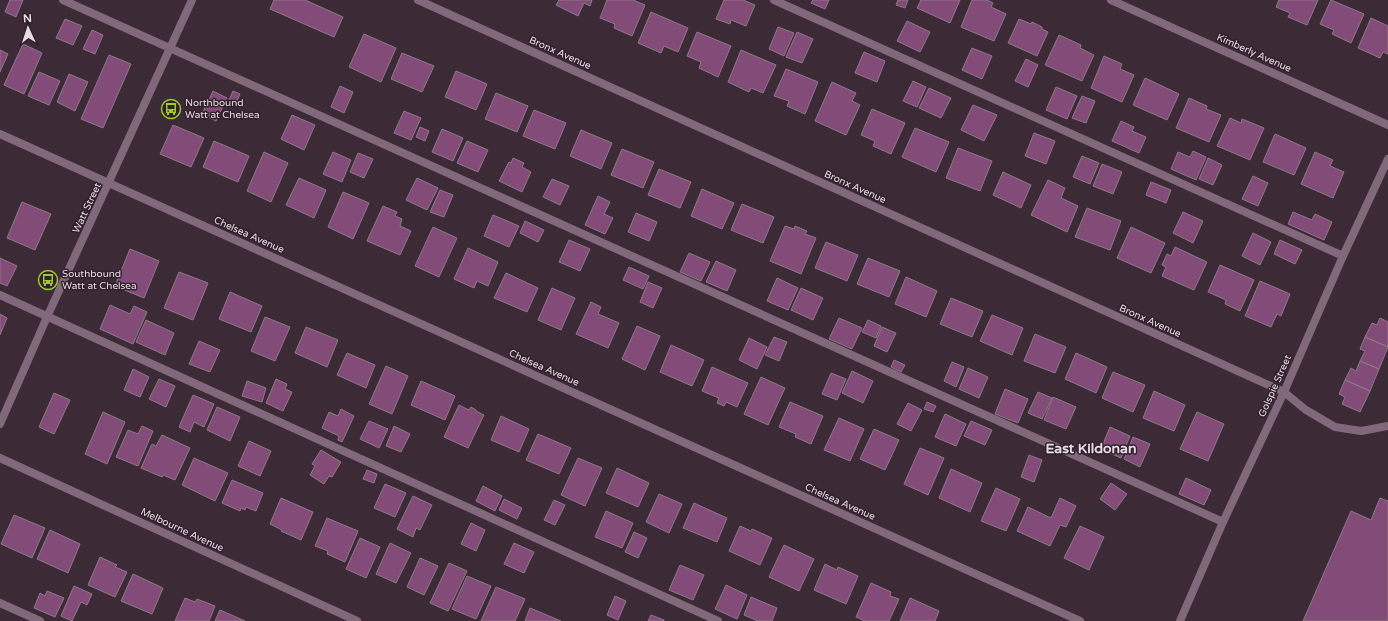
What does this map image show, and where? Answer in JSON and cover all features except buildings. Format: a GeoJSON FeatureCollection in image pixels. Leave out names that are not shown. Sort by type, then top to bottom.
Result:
{"type":"FeatureCollection","features":[{"type":"Feature","properties":{"kind":"street"},"geometry":{"type":"LineString","coordinates":[[63,0],[1223,522]]}},
{"type":"Feature","properties":{"kind":"street","name":"Watt Street"},"geometry":{"type":"LineString","coordinates":[[0,424],[47,317],[171,49],[192,0]]}},
{"type":"Feature","properties":{"kind":"street","name":"Bronx Avenue"},"geometry":{"type":"LineString","coordinates":[[418,0],[1284,392],[1306,410],[1334,427],[1361,432],[1388,426]]}},
{"type":"Feature","properties":{"kind":"street"},"geometry":{"type":"LineString","coordinates":[[774,0],[1343,256]]}},
{"type":"Feature","properties":{"kind":"street","name":"Kimberly Avenue"},"geometry":{"type":"LineString","coordinates":[[1111,0],[1388,125]]}},
{"type":"Feature","properties":{"kind":"street","name":"Chelsea Avenue"},"geometry":{"type":"LineString","coordinates":[[0,134],[1080,621]]}},
{"type":"Feature","properties":{"kind":"street","name":"Golspie Street"},"geometry":{"type":"LineString","coordinates":[[1180,621],[1223,522],[1284,392],[1343,256],[1388,159]]}},
{"type":"Feature","properties":{"kind":"street"},"geometry":{"type":"LineString","coordinates":[[0,295],[718,621]]}},
{"type":"Feature","properties":{"kind":"street","name":"Melbourne Avenue"},"geometry":{"type":"LineString","coordinates":[[0,458],[356,621]]}},
{"type":"Feature","properties":{"kind":"street"},"geometry":{"type":"LineString","coordinates":[[0,603],[40,621]]}},
{"type":"Feature","properties":{"kind":"place","name":"Northbound Watt at Chelsea"},"geometry":{"type":"Point","coordinates":[171,109]}},
{"type":"Feature","properties":{"kind":"place","name":"Southbound Watt at Chelsea"},"geometry":{"type":"Point","coordinates":[48,280]}},
{"type":"Feature","properties":{"kind":"district","name":"East Kildonan"},"geometry":{"type":"Point","coordinates":[1091,448]}}]}
